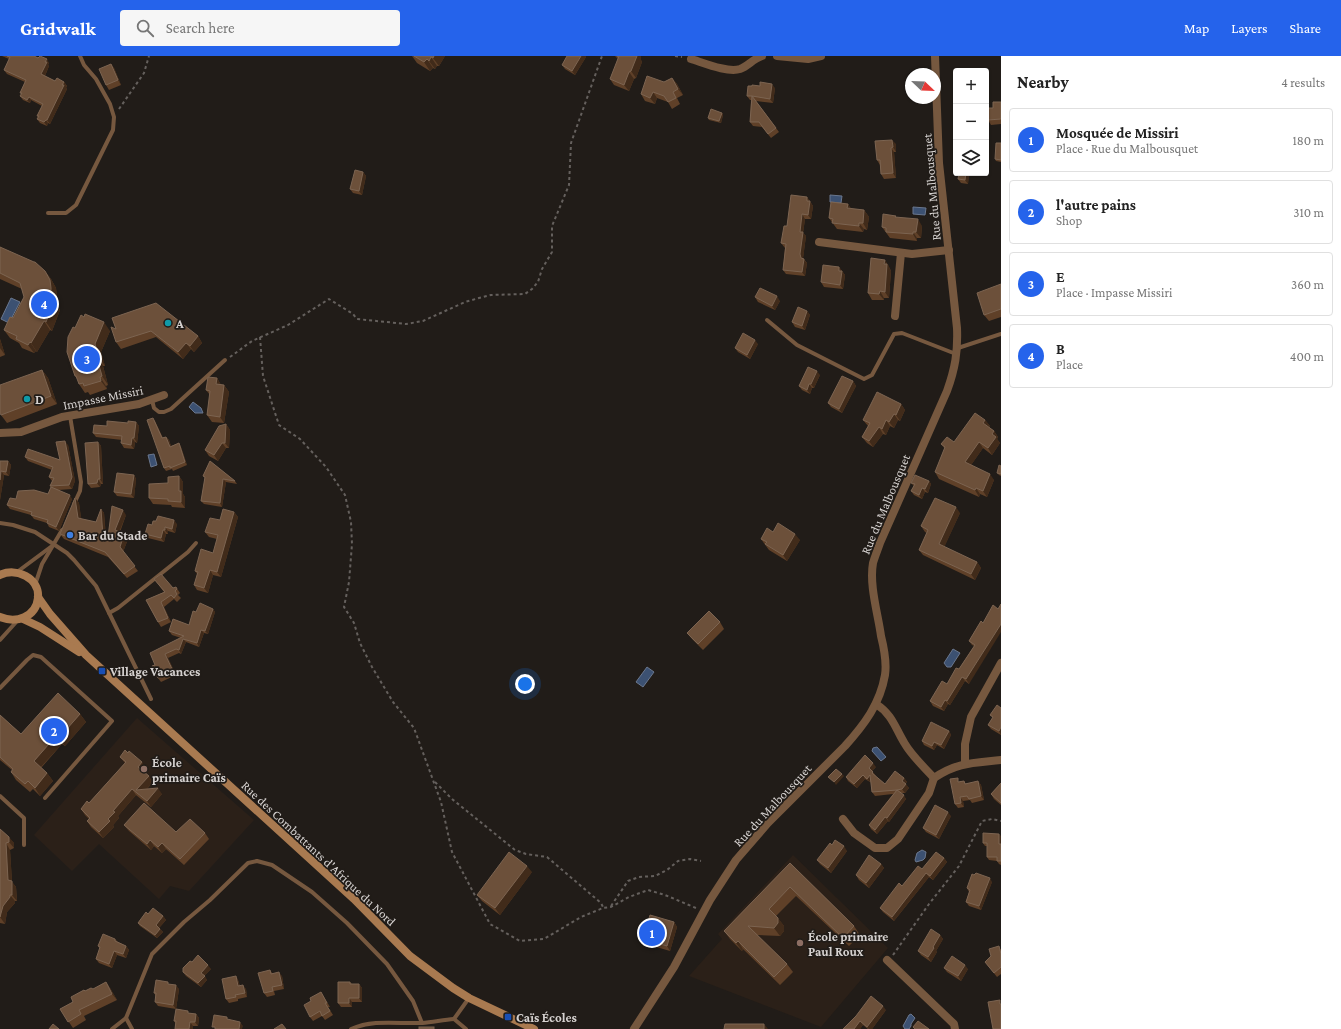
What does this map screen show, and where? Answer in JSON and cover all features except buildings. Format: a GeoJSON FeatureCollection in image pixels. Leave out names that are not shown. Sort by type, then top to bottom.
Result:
{"type":"FeatureCollection","features":[{"type":"Feature","properties":{"kind":"main road"},"geometry":{"type":"LineString","coordinates":[[0,568],[28,577],[35,585],[38,597],[32,612],[21,619]]}},
{"type":"Feature","properties":{"kind":"main road"},"geometry":{"type":"LineString","coordinates":[[0,575],[14,572]]}},
{"type":"Feature","properties":{"kind":"main road","name":"Rue des Combattants d'Afrique du Nord"},"geometry":{"type":"LineString","coordinates":[[38,597],[50,614],[86,655],[348,894],[410,956],[469,998],[534,1029]]}},
{"type":"Feature","properties":{"kind":"main road","name":"Rue des Combattants d'Afrique du Nord"},"geometry":{"type":"LineString","coordinates":[[0,617],[7,620],[21,619],[40,627],[86,655]]}},
{"type":"Feature","properties":{"kind":"street"},"geometry":{"type":"LineString","coordinates":[[691,60],[732,71],[742,68],[756,58],[762,56]]}},
{"type":"Feature","properties":{"kind":"street"},"geometry":{"type":"LineString","coordinates":[[777,56],[808,59],[821,56]]}},
{"type":"Feature","properties":{"kind":"street","name":"Rue du Malbousquet"},"geometry":{"type":"LineString","coordinates":[[634,1029],[674,967],[704,911],[736,860],[768,823],[845,746],[868,718],[876,704],[885,674],[885,654],[873,587],[873,564],[880,543],[947,391],[952,377],[957,351],[958,328],[939,163],[935,56]]}},
{"type":"Feature","properties":{"kind":"street"},"geometry":{"type":"LineString","coordinates":[[818,242],[912,254],[949,250]]}},
{"type":"Feature","properties":{"kind":"street"},"geometry":{"type":"LineString","coordinates":[[895,316],[900,253]]}},
{"type":"Feature","properties":{"kind":"street","name":"Impasse Missiri"},"geometry":{"type":"LineString","coordinates":[[0,433],[13,434],[70,416],[139,404],[164,395]]}},
{"type":"Feature","properties":{"kind":"street"},"geometry":{"type":"LineString","coordinates":[[965,764],[965,744],[971,717],[1001,663]]}},
{"type":"Feature","properties":{"kind":"street"},"geometry":{"type":"LineString","coordinates":[[876,704],[885,710],[892,719],[905,744],[934,778]]}},
{"type":"Feature","properties":{"kind":"street"},"geometry":{"type":"LineString","coordinates":[[843,819],[854,834],[875,848],[887,848],[898,839],[906,828],[929,793],[934,778],[946,769],[965,764],[1001,760]]}},
{"type":"Feature","properties":{"kind":"street"},"geometry":{"type":"LineString","coordinates":[[888,961],[954,1024],[954,1029]]}},
{"type":"Feature","properties":{"kind":"lane"},"geometry":{"type":"LineString","coordinates":[[48,213],[66,213],[76,204],[113,130],[114,117],[110,104],[96,79],[84,65],[80,56]]}},
{"type":"Feature","properties":{"kind":"lane"},"geometry":{"type":"LineString","coordinates":[[767,320],[797,345],[864,379],[872,375],[894,334],[902,332],[957,351],[1001,334]]}},
{"type":"Feature","properties":{"kind":"lane"},"geometry":{"type":"LineString","coordinates":[[152,400],[154,408],[159,412],[164,412],[171,409],[225,360]]}},
{"type":"Feature","properties":{"kind":"lane"},"geometry":{"type":"LineString","coordinates":[[70,416],[81,482],[80,491],[71,510]]}},
{"type":"Feature","properties":{"kind":"lane"},"geometry":{"type":"LineString","coordinates":[[0,523],[14,525],[35,532],[67,553],[74,560],[96,586],[151,699]]}},
{"type":"Feature","properties":{"kind":"lane"},"geometry":{"type":"LineString","coordinates":[[35,585],[42,564],[60,536],[66,523]]}},
{"type":"Feature","properties":{"kind":"lane"},"geometry":{"type":"LineString","coordinates":[[109,613],[118,608],[188,552],[196,543]]}},
{"type":"Feature","properties":{"kind":"lane"},"geometry":{"type":"LineString","coordinates":[[14,572],[54,544]]}},
{"type":"Feature","properties":{"kind":"lane"},"geometry":{"type":"LineString","coordinates":[[0,637],[21,619]]}},
{"type":"Feature","properties":{"kind":"lane"},"geometry":{"type":"LineString","coordinates":[[0,688],[33,655],[41,657],[112,721],[45,798]]}},
{"type":"Feature","properties":{"kind":"lane"},"geometry":{"type":"LineString","coordinates":[[0,796],[24,818],[24,845]]}},
{"type":"Feature","properties":{"kind":"lane"},"geometry":{"type":"LineString","coordinates":[[112,1029],[126,1018],[152,954],[184,922],[210,900],[248,863],[257,861],[272,866],[312,892],[347,923],[387,964],[414,1000],[422,1022]]}},
{"type":"Feature","properties":{"kind":"lane"},"geometry":{"type":"LineString","coordinates":[[454,1019],[469,998]]}},
{"type":"Feature","properties":{"kind":"lane"},"geometry":{"type":"LineString","coordinates":[[126,1018],[132,1029]]}},
{"type":"Feature","properties":{"kind":"lane"},"geometry":{"type":"LineString","coordinates":[[351,1029],[360,1025],[375,1023],[422,1022],[454,1019],[466,1029]]}},
{"type":"Feature","properties":{"kind":"path"},"geometry":{"type":"LineString","coordinates":[[114,117],[144,73],[149,56]]}},
{"type":"Feature","properties":{"kind":"path"},"geometry":{"type":"LineString","coordinates":[[225,360],[252,341],[288,325],[329,299],[353,314],[357,319],[406,324],[423,321],[465,302],[479,298],[491,295],[525,294],[532,289],[538,282],[542,270],[552,252],[552,226],[569,185],[571,143],[602,56]]}},
{"type":"Feature","properties":{"kind":"path"},"geometry":{"type":"LineString","coordinates":[[260,337],[263,376],[279,425],[300,439],[326,467],[345,495],[351,522],[352,544],[349,582],[344,607],[354,623],[360,643],[372,667],[393,702],[414,728],[441,802],[452,852],[490,924],[520,940],[544,939],[581,917],[648,890],[665,895],[704,911]]}},
{"type":"Feature","properties":{"kind":"path"},"geometry":{"type":"LineString","coordinates":[[434,782],[515,850],[526,854],[547,857],[601,903],[603,908]]}},
{"type":"Feature","properties":{"kind":"path"},"geometry":{"type":"LineString","coordinates":[[888,961],[929,904],[959,866],[982,821],[992,819],[1001,821]]}},
{"type":"Feature","properties":{"kind":"path"},"geometry":{"type":"LineString","coordinates":[[611,906],[628,881],[639,877],[655,876],[667,870],[678,861],[690,859],[701,861]]}},
{"type":"Feature","properties":{"kind":"shaded area","name":"École primaire Caïs"},"geometry":{"type":"Polygon","coordinates":[[[137,718],[254,820],[189,891],[170,886],[159,899],[99,844],[72,871],[34,835],[137,718]]]}},
{"type":"Feature","properties":{"kind":"shaded area","name":"École primaire Paul Roux"},"geometry":{"type":"Polygon","coordinates":[[[793,855],[888,948],[821,1027],[689,976],[722,939],[718,934],[793,855]]]}},
{"type":"Feature","properties":{"kind":"water"},"geometry":{"type":"Polygon","coordinates":[[[830,195],[842,196],[841,203],[830,202],[830,195]]]}},
{"type":"Feature","properties":{"kind":"water"},"geometry":{"type":"Polygon","coordinates":[[[913,207],[926,208],[925,215],[913,214],[913,207]]]}},
{"type":"Feature","properties":{"kind":"water"},"geometry":{"type":"Polygon","coordinates":[[[11,298],[20,302],[9,323],[1,319],[11,298]]]}},
{"type":"Feature","properties":{"kind":"water"},"geometry":{"type":"Polygon","coordinates":[[[193,402],[201,408],[203,413],[195,413],[189,407],[193,402]]]}},
{"type":"Feature","properties":{"kind":"water"},"geometry":{"type":"Polygon","coordinates":[[[154,454],[157,465],[151,467],[148,455],[154,454]]]}},
{"type":"Feature","properties":{"kind":"water"},"geometry":{"type":"Polygon","coordinates":[[[953,649],[960,653],[951,667],[947,667],[944,663],[953,649]]]}},
{"type":"Feature","properties":{"kind":"water"},"geometry":{"type":"Polygon","coordinates":[[[647,667],[654,672],[643,687],[636,682],[647,667]]]}},
{"type":"Feature","properties":{"kind":"water"},"geometry":{"type":"Polygon","coordinates":[[[877,747],[886,757],[881,761],[872,751],[873,748],[877,747]]]}},
{"type":"Feature","properties":{"kind":"water"},"geometry":{"type":"Polygon","coordinates":[[[922,850],[926,852],[925,858],[916,862],[915,860],[917,853],[922,850]]]}},
{"type":"Feature","properties":{"kind":"water"},"geometry":{"type":"Polygon","coordinates":[[[911,1014],[915,1018],[909,1029],[905,1029],[903,1026],[911,1014]]]}},
{"type":"Feature","properties":{"kind":"place","name":"B"},"geometry":{"type":"Point","coordinates":[44,304]}},
{"type":"Feature","properties":{"kind":"place","name":"A"},"geometry":{"type":"Point","coordinates":[168,323]}},
{"type":"Feature","properties":{"kind":"place","name":"E"},"geometry":{"type":"Point","coordinates":[87,359]}},
{"type":"Feature","properties":{"kind":"place","name":"D"},"geometry":{"type":"Point","coordinates":[27,399]}},
{"type":"Feature","properties":{"kind":"place","name":"Bar du Stade"},"geometry":{"type":"Point","coordinates":[70,535]}},
{"type":"Feature","properties":{"kind":"place","name":"Village Vacances"},"geometry":{"type":"Point","coordinates":[102,671]}},
{"type":"Feature","properties":{"kind":"place","name":"l'autre pains"},"geometry":{"type":"Point","coordinates":[54,731]}},
{"type":"Feature","properties":{"kind":"place","name":"École primaire Caïs"},"geometry":{"type":"Point","coordinates":[144,769]}},
{"type":"Feature","properties":{"kind":"place","name":"Mosquée de Missiri"},"geometry":{"type":"Point","coordinates":[652,933]}},
{"type":"Feature","properties":{"kind":"place","name":"École primaire Paul Roux"},"geometry":{"type":"Point","coordinates":[800,943]}},
{"type":"Feature","properties":{"kind":"place","name":"Caïs Écoles"},"geometry":{"type":"Point","coordinates":[508,1017]}}]}
